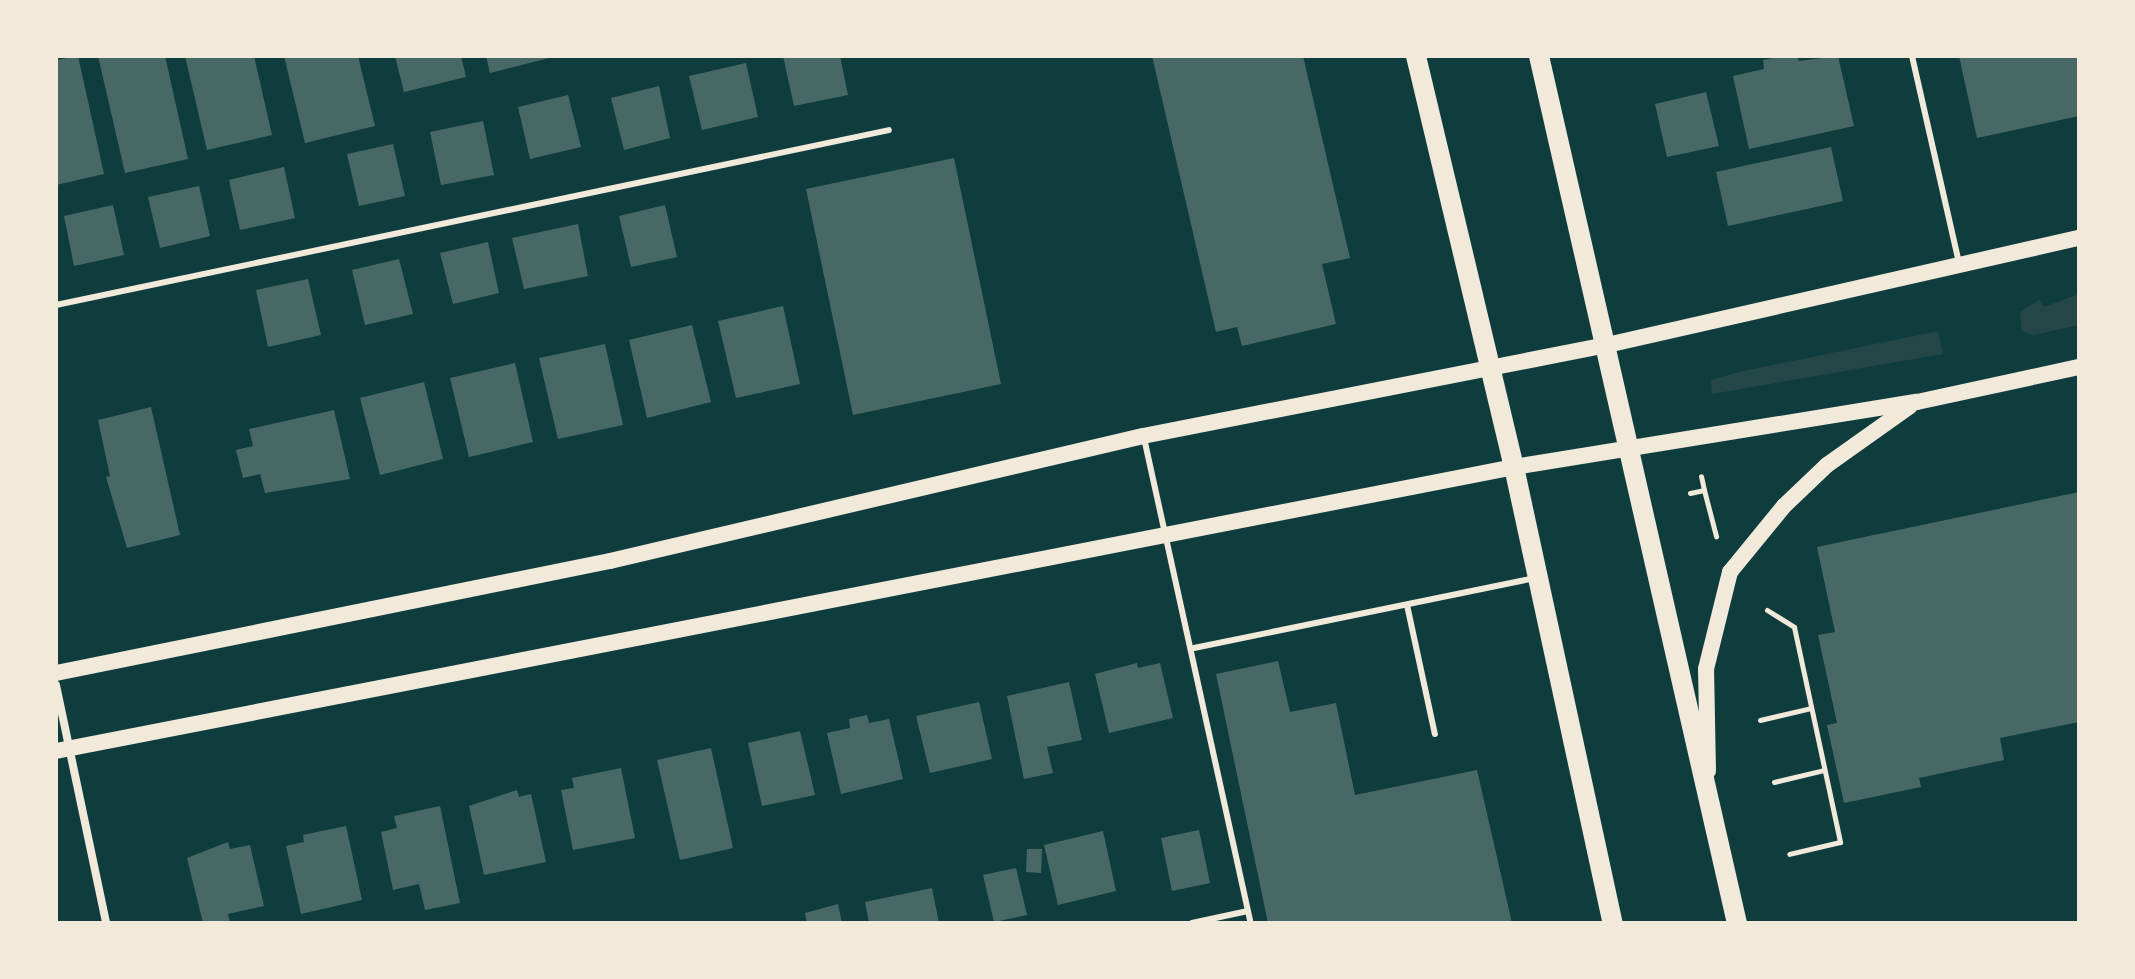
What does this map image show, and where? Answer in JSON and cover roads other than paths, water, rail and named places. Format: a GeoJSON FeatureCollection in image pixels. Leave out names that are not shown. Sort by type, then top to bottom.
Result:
{"type":"FeatureCollection","features":[{"type":"Feature","properties":{"kind":"main road"},"geometry":{"type":"LineString","coordinates":[[1416,56],[1514,467],[1613,923]]}},
{"type":"Feature","properties":{"kind":"main road"},"geometry":{"type":"LineString","coordinates":[[1539,56],[1737,923]]}},
{"type":"Feature","properties":{"kind":"main road"},"geometry":{"type":"LineString","coordinates":[[56,673],[610,561],[1143,436],[1490,365],[1607,345],[2079,238]]}},
{"type":"Feature","properties":{"kind":"main road"},"geometry":{"type":"LineString","coordinates":[[62,750],[1514,467],[1917,402],[2079,367]]}},
{"type":"Feature","properties":{"kind":"main road"},"geometry":{"type":"LineString","coordinates":[[1709,796],[1706,669],[1730,572],[1784,506],[1827,465],[1917,402]]}},
{"type":"Feature","properties":{"kind":"street"},"geometry":{"type":"LineString","coordinates":[[56,685],[62,750],[106,923]]}},
{"type":"Feature","properties":{"kind":"lane"},"geometry":{"type":"LineString","coordinates":[[1912,56],[1959,263]]}},
{"type":"Feature","properties":{"kind":"lane"},"geometry":{"type":"LineString","coordinates":[[56,305],[889,130]]}},
{"type":"Feature","properties":{"kind":"lane"},"geometry":{"type":"LineString","coordinates":[[1143,436],[1194,648],[1251,923]]}},
{"type":"Feature","properties":{"kind":"lane"},"geometry":{"type":"LineString","coordinates":[[1194,648],[1537,578]]}},
{"type":"Feature","properties":{"kind":"lane"},"geometry":{"type":"LineString","coordinates":[[1407,605],[1435,734]]}},
{"type":"Feature","properties":{"kind":"lane"},"geometry":{"type":"LineString","coordinates":[[1192,923],[1248,911]]}}]}
